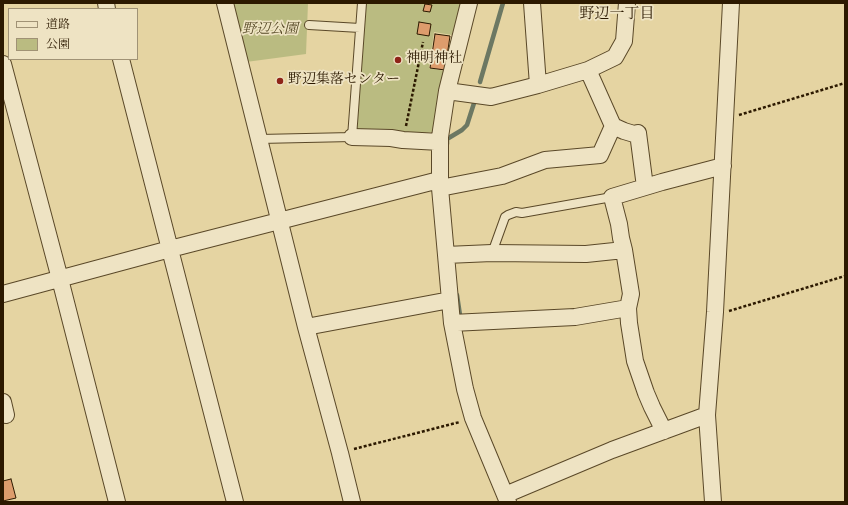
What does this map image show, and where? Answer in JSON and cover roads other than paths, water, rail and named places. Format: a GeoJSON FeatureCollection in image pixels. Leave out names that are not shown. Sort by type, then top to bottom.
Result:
{"type":"FeatureCollection","features":[{"type":"Feature","properties":{"kind":"street"},"geometry":{"type":"LineString","coordinates":[[225,3],[306,327],[352,502]]}},
{"type":"Feature","properties":{"kind":"street"},"geometry":{"type":"LineString","coordinates":[[468,3],[447,91],[440,137],[440,184],[452,323],[464,389],[473,418],[507,498],[573,466],[707,415]]}},
{"type":"Feature","properties":{"kind":"street"},"geometry":{"type":"LineString","coordinates":[[532,3],[538,85]]}},
{"type":"Feature","properties":{"kind":"street"},"geometry":{"type":"LineString","coordinates":[[447,91],[491,97],[588,70],[615,57],[624,41],[627,3]]}},
{"type":"Feature","properties":{"kind":"street"},"geometry":{"type":"LineString","coordinates":[[713,502],[707,415],[715,315],[731,3]]}},
{"type":"Feature","properties":{"kind":"street"},"geometry":{"type":"LineString","coordinates":[[120,60],[235,502]]}},
{"type":"Feature","properties":{"kind":"street"},"geometry":{"type":"LineString","coordinates":[[3,64],[117,502]]}},
{"type":"Feature","properties":{"kind":"street"},"geometry":{"type":"LineString","coordinates":[[588,70],[613,126],[629,133],[638,133],[645,187]]}},
{"type":"Feature","properties":{"kind":"street"},"geometry":{"type":"LineString","coordinates":[[3,294],[280,222],[440,184],[502,176],[545,160],[600,155],[613,126]]}},
{"type":"Feature","properties":{"kind":"street"},"geometry":{"type":"LineString","coordinates":[[352,137],[391,138],[440,142]]}},
{"type":"Feature","properties":{"kind":"street"},"geometry":{"type":"LineString","coordinates":[[664,431],[646,393],[635,361],[628,308],[631,294],[624,250],[620,238],[619,224],[612,197],[723,166]]}},
{"type":"Feature","properties":{"kind":"street"},"geometry":{"type":"LineString","coordinates":[[446,255],[492,253],[586,254],[624,250]]}},
{"type":"Feature","properties":{"kind":"street"},"geometry":{"type":"LineString","coordinates":[[306,327],[450,300]]}},
{"type":"Feature","properties":{"kind":"street"},"geometry":{"type":"LineString","coordinates":[[452,323],[575,316],[628,308]]}},
{"type":"Feature","properties":{"kind":"lane"},"geometry":{"type":"LineString","coordinates":[[259,139],[352,137],[362,3]]}},
{"type":"Feature","properties":{"kind":"lane"},"geometry":{"type":"LineString","coordinates":[[309,25],[360,28]]}},
{"type":"Feature","properties":{"kind":"lane"},"geometry":{"type":"LineString","coordinates":[[492,253],[505,217],[508,215],[516,212],[522,213],[612,197]]}},
{"type":"Feature","properties":{"kind":"waterway"},"geometry":{"type":"LineString","coordinates":[[480,82],[503,3]]}},
{"type":"Feature","properties":{"kind":"waterway"},"geometry":{"type":"LineString","coordinates":[[447,144],[447,139],[462,130],[467,125],[475,100]]}},
{"type":"Feature","properties":{"kind":"waterway"},"geometry":{"type":"LineString","coordinates":[[457,295],[460,315]]}},
{"type":"Feature","properties":{"kind":"place","name":"神明神社"},"geometry":{"type":"Point","coordinates":[398,60]}},
{"type":"Feature","properties":{"kind":"place","name":"野辺集落センター"},"geometry":{"type":"Point","coordinates":[280,81]}},
{"type":"Feature","properties":{"kind":"district","name":"野辺一丁目"},"geometry":{"type":"Point","coordinates":[617,15]}},
{"type":"Feature","properties":{"kind":"park label","name":"野辺公園"},"geometry":{"type":"Point","coordinates":[270,31]}}]}
